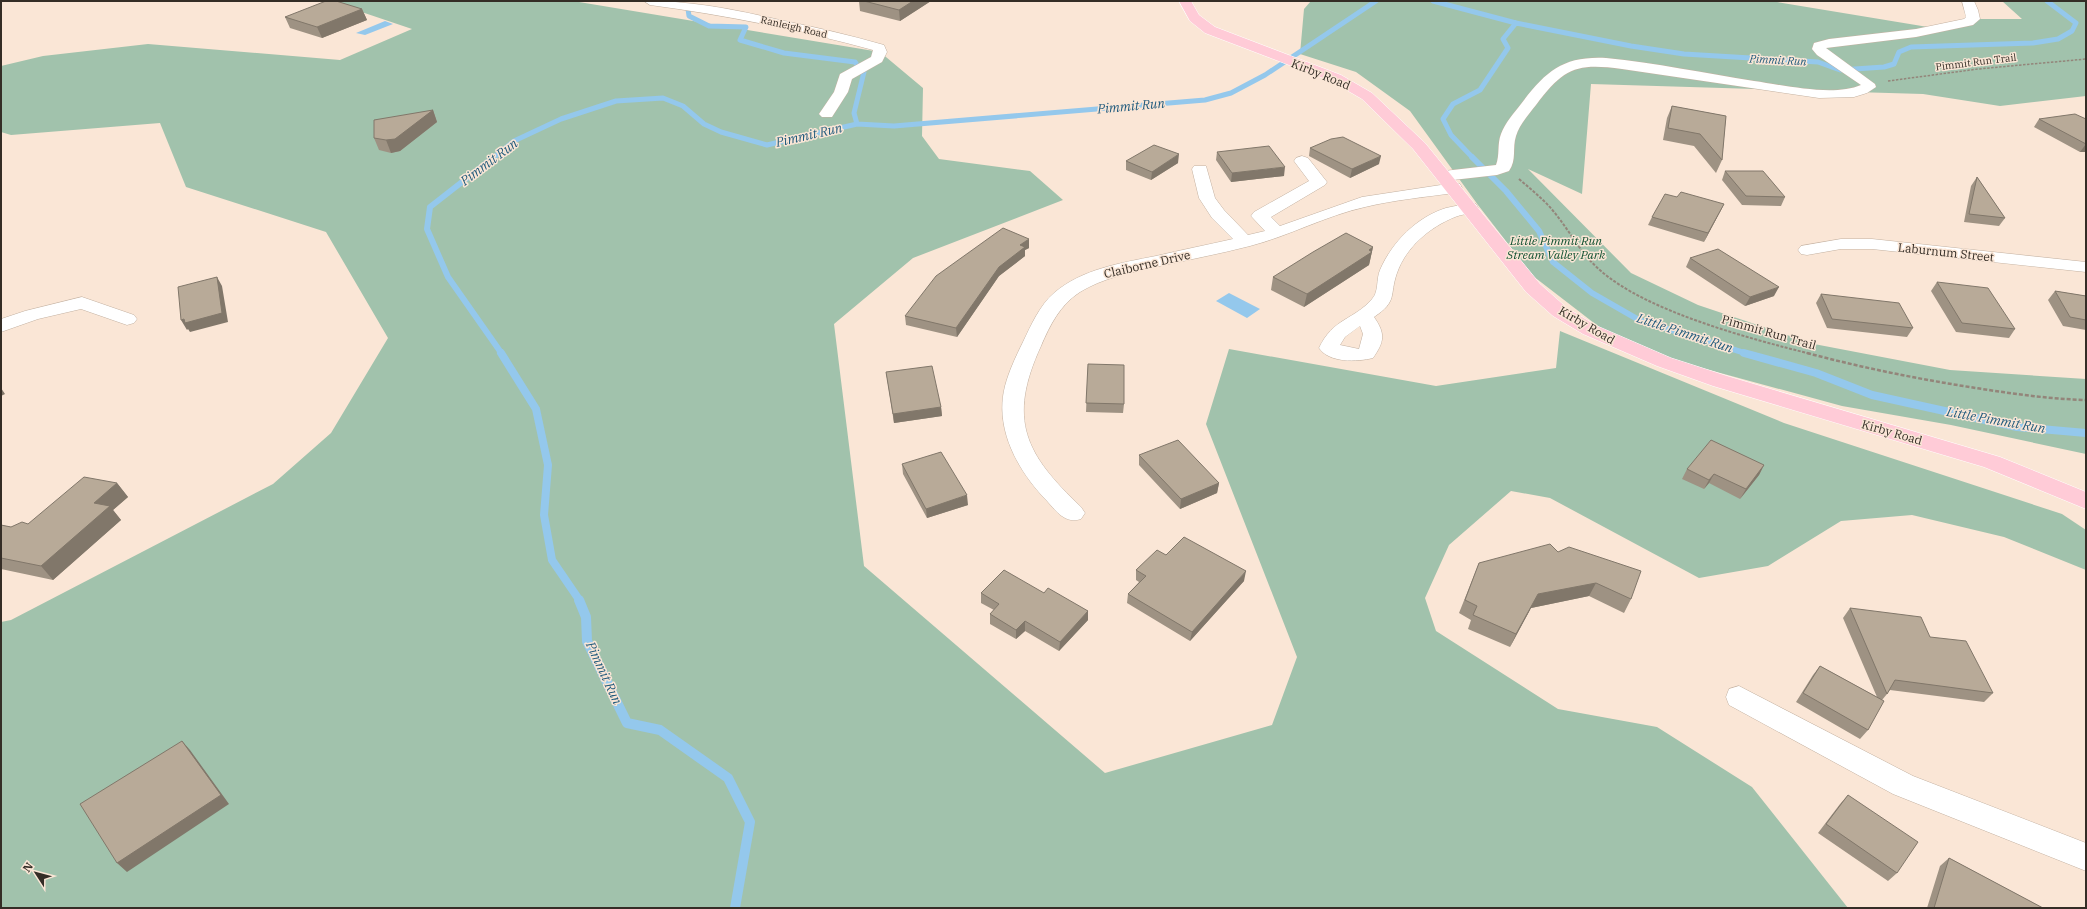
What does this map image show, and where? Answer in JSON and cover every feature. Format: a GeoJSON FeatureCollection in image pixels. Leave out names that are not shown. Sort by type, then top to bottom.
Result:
{"type":"FeatureCollection","features":[{"type":"Feature","properties":{"kind":"main road","name":"Kirby Road"},"geometry":{"type":"LineString","coordinates":[[1185,1],[1189,12],[1206,27],[1226,38],[1346,83],[1367,96],[1402,128],[1452,180],[1470,208],[1533,288],[1560,312],[1604,337],[1664,362],[1992,462],[2041,481],[2086,501]]}},
{"type":"Feature","properties":{"kind":"street","name":"Ranleigh Road"},"geometry":{"type":"LineString","coordinates":[[650,1],[718,10],[844,38],[879,48],[880,52],[877,59],[846,77],[839,97],[827,114]]}},
{"type":"Feature","properties":{"kind":"street"},"geometry":{"type":"LineString","coordinates":[[1501,167],[1508,135],[1514,126],[1550,78],[1563,68],[1571,65],[1596,62],[1815,93],[1852,92],[1868,87],[1863,79],[1831,58],[1819,48],[1819,46],[1830,43],[1916,33],[1968,22],[1973,19],[1972,6],[1968,1]]}},
{"type":"Feature","properties":{"kind":"street"},"geometry":{"type":"LineString","coordinates":[[1277,233],[1260,216],[1319,182],[1302,161]]}},
{"type":"Feature","properties":{"kind":"street","name":"Claiborne Drive"},"geometry":{"type":"LineString","coordinates":[[1073,513],[1046,488],[1028,462],[1017,436],[1013,412],[1015,387],[1036,335],[1050,310],[1060,299],[1077,286],[1096,276],[1116,270],[1245,242],[1277,233],[1330,212],[1362,202],[1501,167]]}},
{"type":"Feature","properties":{"kind":"street"},"geometry":{"type":"LineString","coordinates":[[1200,169],[1207,198],[1218,214],[1245,242]]}},
{"type":"Feature","properties":{"kind":"street"},"geometry":{"type":"LineString","coordinates":[[1362,316],[1383,299],[1388,273],[1401,248],[1430,223],[1449,213],[1470,208]]}},
{"type":"Feature","properties":{"kind":"street","name":"Laburnum Street"},"geometry":{"type":"LineString","coordinates":[[1806,250],[1841,244],[1872,244],[2086,267]]}},
{"type":"Feature","properties":{"kind":"street"},"geometry":{"type":"LineString","coordinates":[[1,326],[32,315],[82,303],[127,319]]}},
{"type":"Feature","properties":{"kind":"street"},"geometry":{"type":"LineString","coordinates":[[1739,697],[1903,785],[2086,857]]}},
{"type":"Feature","properties":{"kind":"path","name":"Pimmit Run Trail"},"geometry":{"type":"LineString","coordinates":[[1863,79],[2086,59]]}},
{"type":"Feature","properties":{"kind":"path","name":"Pimmit Run Trail"},"geometry":{"type":"LineString","coordinates":[[1501,167],[1552,209],[1581,249],[1606,276],[1652,303],[1703,322],[1785,348],[1878,370],[1952,384],[2018,394],[2086,400]]}},
{"type":"Feature","properties":{"kind":"green space"},"geometry":{"type":"Polygon","coordinates":[[[329,1],[573,1],[880,52],[923,88],[922,136],[939,159],[1030,171],[1063,200],[913,258],[834,324],[864,566],[1105,773],[1272,725],[1297,657],[1206,424],[1229,349],[1436,386],[1556,368],[1560,331],[1784,423],[2062,514],[2086,530],[2086,570],[2004,537],[1912,515],[1841,521],[1768,566],[1699,578],[1550,498],[1511,491],[1449,545],[1425,598],[1436,631],[1558,709],[1657,727],[1752,787],[1848,908],[1,908],[1,622],[11,620],[273,484],[331,433],[388,338],[326,232],[186,187],[160,123],[11,135],[1,132],[1,66],[43,56],[148,44],[340,60],[412,29],[329,1]]]}},
{"type":"Feature","properties":{"kind":"green space","name":"Little Pimmit Run Stream Valley Park"},"geometry":{"type":"Polygon","coordinates":[[[1311,1],[1771,1],[1940,29],[1973,19],[2022,19],[2002,1],[2086,1],[2086,96],[2000,106],[1923,94],[1591,84],[1582,194],[1528,169],[1631,273],[1698,305],[1814,344],[1950,370],[2086,379],[2086,454],[1951,425],[1842,406],[1680,362],[1607,333],[1533,276],[1478,205],[1410,111],[1356,72],[1300,54],[1304,9],[1311,1]]]}},
{"type":"Feature","properties":{"kind":"water"},"geometry":{"type":"Polygon","coordinates":[[[385,21],[393,24],[365,35],[356,33],[385,21]]]}},
{"type":"Feature","properties":{"kind":"water"},"geometry":{"type":"Polygon","coordinates":[[[1229,293],[1260,309],[1247,318],[1216,301],[1229,293]]]}},
{"type":"Feature","properties":{"kind":"building"},"geometry":{"type":"Polygon","coordinates":[[[326,1],[336,1],[362,9],[317,27],[285,17],[326,1]]]}},
{"type":"Feature","properties":{"kind":"building"},"geometry":{"type":"Polygon","coordinates":[[[864,1],[913,1],[899,10],[864,1]]]}},
{"type":"Feature","properties":{"kind":"building"},"geometry":{"type":"Polygon","coordinates":[[[1672,106],[1726,116],[1722,160],[1700,134],[1668,128],[1672,106]]]}},
{"type":"Feature","properties":{"kind":"building"},"geometry":{"type":"Polygon","coordinates":[[[433,110],[395,139],[386,140],[374,138],[374,120],[433,110]]]}},
{"type":"Feature","properties":{"kind":"building"},"geometry":{"type":"Polygon","coordinates":[[[2075,114],[2086,119],[2086,144],[2039,119],[2075,114]]]}},
{"type":"Feature","properties":{"kind":"building"},"geometry":{"type":"Polygon","coordinates":[[[1343,137],[1381,156],[1352,169],[1310,148],[1331,139],[1343,137]]]}},
{"type":"Feature","properties":{"kind":"building"},"geometry":{"type":"Polygon","coordinates":[[[1154,145],[1179,154],[1152,172],[1126,161],[1154,145]]]}},
{"type":"Feature","properties":{"kind":"building"},"geometry":{"type":"Polygon","coordinates":[[[1269,146],[1285,167],[1232,173],[1217,152],[1269,146]]]}},
{"type":"Feature","properties":{"kind":"building"},"geometry":{"type":"Polygon","coordinates":[[[1725,171],[1763,171],[1785,197],[1746,196],[1725,171]]]}},
{"type":"Feature","properties":{"kind":"building"},"geometry":{"type":"Polygon","coordinates":[[[1977,177],[2005,218],[1969,214],[1977,177]]]}},
{"type":"Feature","properties":{"kind":"building"},"geometry":{"type":"Polygon","coordinates":[[[1681,192],[1724,204],[1708,233],[1652,217],[1665,194],[1677,197],[1681,192]]]}},
{"type":"Feature","properties":{"kind":"building"},"geometry":{"type":"Polygon","coordinates":[[[1003,228],[1029,239],[1020,245],[1025,247],[999,267],[956,328],[905,316],[936,276],[1003,228]]]}},
{"type":"Feature","properties":{"kind":"building"},"geometry":{"type":"Polygon","coordinates":[[[1346,233],[1373,247],[1369,250],[1372,252],[1307,294],[1273,277],[1313,252],[1346,233]]]}},
{"type":"Feature","properties":{"kind":"building"},"geometry":{"type":"Polygon","coordinates":[[[1718,249],[1779,287],[1750,297],[1690,258],[1718,249]]]}},
{"type":"Feature","properties":{"kind":"building"},"geometry":{"type":"Polygon","coordinates":[[[217,277],[222,313],[185,323],[184,319],[181,320],[178,287],[217,277]]]}},
{"type":"Feature","properties":{"kind":"building"},"geometry":{"type":"Polygon","coordinates":[[[1937,282],[1988,288],[2015,329],[1962,323],[1937,282]]]}},
{"type":"Feature","properties":{"kind":"building"},"geometry":{"type":"Polygon","coordinates":[[[2055,291],[2086,296],[2086,320],[2070,317],[2055,291]]]}},
{"type":"Feature","properties":{"kind":"building"},"geometry":{"type":"Polygon","coordinates":[[[1821,294],[1899,303],[1913,328],[1832,319],[1821,294]]]}},
{"type":"Feature","properties":{"kind":"building"},"geometry":{"type":"Polygon","coordinates":[[[1088,364],[1124,365],[1124,404],[1086,403],[1088,364]]]}},
{"type":"Feature","properties":{"kind":"building"},"geometry":{"type":"Polygon","coordinates":[[[932,366],[941,407],[893,414],[886,372],[932,366]]]}},
{"type":"Feature","properties":{"kind":"building"},"geometry":{"type":"Polygon","coordinates":[[[1178,440],[1219,483],[1181,499],[1139,455],[1178,440]]]}},
{"type":"Feature","properties":{"kind":"building"},"geometry":{"type":"Polygon","coordinates":[[[1711,440],[1764,465],[1746,489],[1714,474],[1709,480],[1687,469],[1711,440]]]}},
{"type":"Feature","properties":{"kind":"building"},"geometry":{"type":"Polygon","coordinates":[[[941,452],[967,495],[926,509],[902,464],[941,452]]]}},
{"type":"Feature","properties":{"kind":"building"},"geometry":{"type":"Polygon","coordinates":[[[84,477],[117,483],[94,503],[110,506],[41,566],[1,558],[1,525],[11,527],[22,522],[28,524],[84,477]]]}},
{"type":"Feature","properties":{"kind":"building"},"geometry":{"type":"Polygon","coordinates":[[[1184,537],[1246,571],[1192,632],[1128,594],[1146,576],[1136,570],[1157,550],[1166,555],[1184,537]]]}},
{"type":"Feature","properties":{"kind":"building"},"geometry":{"type":"Polygon","coordinates":[[[1550,544],[1558,552],[1569,547],[1641,571],[1631,599],[1596,583],[1538,594],[1516,634],[1473,615],[1477,606],[1465,600],[1479,563],[1550,544]]]}},
{"type":"Feature","properties":{"kind":"building"},"geometry":{"type":"Polygon","coordinates":[[[1004,570],[1044,593],[1048,588],[1088,611],[1060,642],[1025,621],[1016,630],[990,614],[999,604],[981,593],[1004,570]]]}},
{"type":"Feature","properties":{"kind":"building"},"geometry":{"type":"Polygon","coordinates":[[[1850,608],[1921,617],[1930,637],[1966,641],[1993,693],[1895,680],[1887,694],[1850,608]]]}},
{"type":"Feature","properties":{"kind":"building"},"geometry":{"type":"Polygon","coordinates":[[[1820,666],[1884,701],[1868,730],[1803,693],[1820,666]]]}},
{"type":"Feature","properties":{"kind":"building"},"geometry":{"type":"Polygon","coordinates":[[[182,741],[221,795],[117,863],[80,804],[182,741]]]}},
{"type":"Feature","properties":{"kind":"building"},"geometry":{"type":"Polygon","coordinates":[[[1848,795],[1918,842],[1897,873],[1826,824],[1848,795]]]}},
{"type":"Feature","properties":{"kind":"building"},"geometry":{"type":"Polygon","coordinates":[[[1949,858],[2043,908],[1934,908],[1949,858]]]}},
{"type":"Feature","properties":{"kind":"waterway","name":"Pimmit Run"},"geometry":{"type":"LineString","coordinates":[[857,124],[894,126],[1205,100],[1231,93],[1265,75],[1376,1]]}},
{"type":"Feature","properties":{"kind":"waterway","name":"Pimmit Run"},"geometry":{"type":"LineString","coordinates":[[1433,1],[1516,23]]}},
{"type":"Feature","properties":{"kind":"waterway","name":"Pimmit Run"},"geometry":{"type":"LineString","coordinates":[[1516,23],[1631,46],[1684,54],[1818,62],[1840,70],[1884,67],[1894,64],[1899,52],[1911,47],[2033,43],[2058,39],[2072,31],[2076,23],[2047,1]]}},
{"type":"Feature","properties":{"kind":"waterway"},"geometry":{"type":"LineString","coordinates":[[688,9],[689,16],[709,26],[746,27],[740,40],[784,53],[855,62],[857,65]]}},
{"type":"Feature","properties":{"kind":"waterway","name":"Little Pimmit Run"},"geometry":{"type":"LineString","coordinates":[[1473,158],[1451,135],[1443,119],[1453,104],[1480,90],[1508,48],[1503,39],[1516,23]]}},
{"type":"Feature","properties":{"kind":"waterway"},"geometry":{"type":"LineString","coordinates":[[857,124],[854,113],[864,72]]}},
{"type":"Feature","properties":{"kind":"waterway","name":"Pimmit Run"},"geometry":{"type":"LineString","coordinates":[[493,158],[514,141],[561,119],[616,101],[663,98],[683,106],[704,124],[721,132],[767,145],[857,124]]}},
{"type":"Feature","properties":{"kind":"waterway","name":"Pimmit Run"},"geometry":{"type":"LineString","coordinates":[[494,157],[430,207],[427,229],[448,277],[502,354]]}},
{"type":"Feature","properties":{"kind":"waterway","name":"Little Pimmit Run"},"geometry":{"type":"LineString","coordinates":[[1473,158],[1506,191],[1539,231],[1553,262],[1592,293],[1639,320],[1748,354]]}},
{"type":"Feature","properties":{"kind":"waterway","name":"Pimmit Run"},"geometry":{"type":"LineString","coordinates":[[501,353],[536,409],[548,465],[544,515],[552,560],[580,601]]}},
{"type":"Feature","properties":{"kind":"waterway","name":"Little Pimmit Run"},"geometry":{"type":"LineString","coordinates":[[1744,353],[1816,373],[1872,395],[2017,427],[2086,433]]}},
{"type":"Feature","properties":{"kind":"waterway","name":"Pimmit Run"},"geometry":{"type":"LineString","coordinates":[[579,600],[586,617],[587,641],[627,723],[660,730],[728,778],[750,822],[735,908]]}}]}
